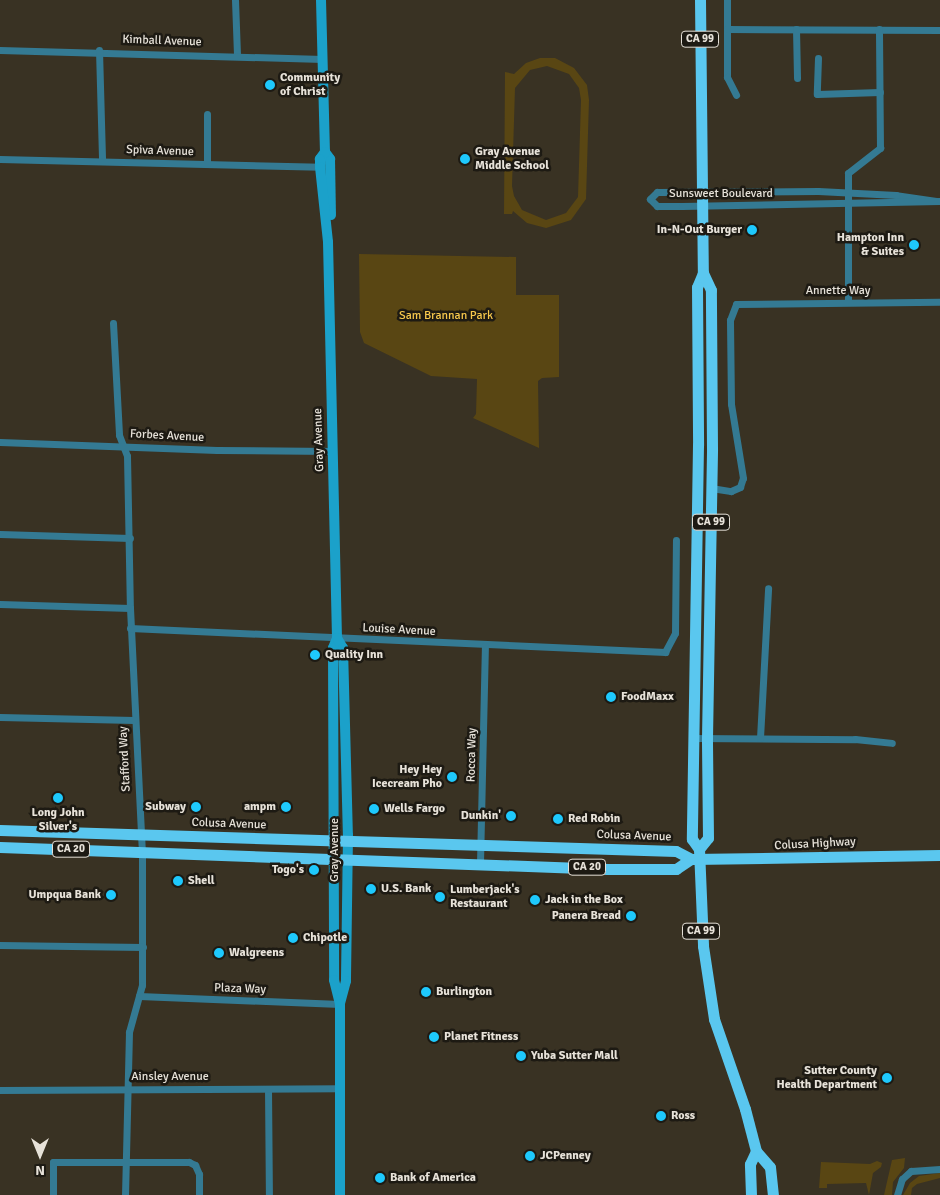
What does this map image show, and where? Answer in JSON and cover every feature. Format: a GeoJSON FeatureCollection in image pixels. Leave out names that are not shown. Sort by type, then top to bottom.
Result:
{"type":"FeatureCollection","features":[{"type":"Feature","properties":{"kind":"highway","name":"CA 99"},"geometry":{"type":"LineString","coordinates":[[700,0],[703,273],[697,286],[698,454],[692,738],[692,839],[696,856],[700,922],[711,1003],[756,1151],[770,1168],[773,1195]]}},
{"type":"Feature","properties":{"kind":"highway","name":"CA 99"},"geometry":{"type":"LineString","coordinates":[[696,856],[708,838],[707,738],[711,488],[711,290],[703,273]]}},
{"type":"Feature","properties":{"kind":"highway","name":"Colusa Avenue"},"geometry":{"type":"LineString","coordinates":[[0,830],[676,851],[696,856]]}},
{"type":"Feature","properties":{"kind":"highway","name":"CA 20"},"geometry":{"type":"LineString","coordinates":[[0,847],[142,850],[348,860],[676,869],[696,856]]}},
{"type":"Feature","properties":{"kind":"highway","name":"Colusa Highway"},"geometry":{"type":"LineString","coordinates":[[696,856],[940,855]]}},
{"type":"Feature","properties":{"kind":"highway"},"geometry":{"type":"LineString","coordinates":[[751,1195],[750,1164],[756,1151]]}},
{"type":"Feature","properties":{"kind":"main road","name":"Gray Avenue"},"geometry":{"type":"LineString","coordinates":[[321,0],[325,152],[330,167],[331,238],[328,242]]}},
{"type":"Feature","properties":{"kind":"main road","name":"Gray Avenue"},"geometry":{"type":"LineString","coordinates":[[325,152],[320,159],[320,168],[328,242],[336,638],[333,648],[333,858],[334,980],[340,1004],[340,1195]]}},
{"type":"Feature","properties":{"kind":"main road","name":"Gray Avenue"},"geometry":{"type":"LineString","coordinates":[[336,638],[343,648],[348,841],[346,981],[340,1004]]}},
{"type":"Feature","properties":{"kind":"street"},"geometry":{"type":"LineString","coordinates":[[235,0],[237,54]]}},
{"type":"Feature","properties":{"kind":"street"},"geometry":{"type":"LineString","coordinates":[[727,0],[727,77],[736,95]]}},
{"type":"Feature","properties":{"kind":"street"},"geometry":{"type":"LineString","coordinates":[[727,29],[940,30]]}},
{"type":"Feature","properties":{"kind":"street"},"geometry":{"type":"LineString","coordinates":[[796,29],[796,78]]}},
{"type":"Feature","properties":{"kind":"street"},"geometry":{"type":"LineString","coordinates":[[848,302],[848,172],[880,148],[879,29]]}},
{"type":"Feature","properties":{"kind":"street","name":"Kimball Avenue"},"geometry":{"type":"LineString","coordinates":[[0,50],[99,50],[237,54],[323,59]]}},
{"type":"Feature","properties":{"kind":"street"},"geometry":{"type":"LineString","coordinates":[[99,50],[102,160]]}},
{"type":"Feature","properties":{"kind":"street"},"geometry":{"type":"LineString","coordinates":[[818,58],[817,94],[880,92]]}},
{"type":"Feature","properties":{"kind":"street"},"geometry":{"type":"LineString","coordinates":[[206,164],[208,114]]}},
{"type":"Feature","properties":{"kind":"street","name":"Spiva Avenue"},"geometry":{"type":"LineString","coordinates":[[0,159],[102,160],[320,168]]}},
{"type":"Feature","properties":{"kind":"street","name":"Sunsweet Boulevard"},"geometry":{"type":"LineString","coordinates":[[848,192],[938,201],[848,205],[657,206],[650,199],[653,193],[848,192]]}},
{"type":"Feature","properties":{"kind":"street","name":"Annette Way"},"geometry":{"type":"LineString","coordinates":[[711,488],[730,490],[740,487],[743,478],[731,404],[730,320],[736,304],[940,302]]}},
{"type":"Feature","properties":{"kind":"street","name":"Stafford Way"},"geometry":{"type":"LineString","coordinates":[[113,323],[119,435],[127,456],[130,538],[130,628],[142,850],[143,947],[139,996],[129,1032],[125,1195]]}},
{"type":"Feature","properties":{"kind":"street","name":"Forbes Avenue"},"geometry":{"type":"LineString","coordinates":[[0,442],[123,445],[238,451],[332,451]]}},
{"type":"Feature","properties":{"kind":"street"},"geometry":{"type":"LineString","coordinates":[[0,534],[130,538]]}},
{"type":"Feature","properties":{"kind":"street","name":"Louise Avenue"},"geometry":{"type":"LineString","coordinates":[[130,628],[486,646],[665,652],[675,633],[676,540]]}},
{"type":"Feature","properties":{"kind":"street"},"geometry":{"type":"LineString","coordinates":[[760,738],[768,588]]}},
{"type":"Feature","properties":{"kind":"street"},"geometry":{"type":"LineString","coordinates":[[0,604],[130,608]]}},
{"type":"Feature","properties":{"kind":"street","name":"Rocca Way"},"geometry":{"type":"LineString","coordinates":[[480,863],[486,646]]}},
{"type":"Feature","properties":{"kind":"street"},"geometry":{"type":"LineString","coordinates":[[0,717],[134,720]]}},
{"type":"Feature","properties":{"kind":"street"},"geometry":{"type":"LineString","coordinates":[[692,738],[855,739],[892,743]]}},
{"type":"Feature","properties":{"kind":"street"},"geometry":{"type":"LineString","coordinates":[[0,944],[143,947]]}},
{"type":"Feature","properties":{"kind":"street","name":"Plaza Way"},"geometry":{"type":"LineString","coordinates":[[139,996],[340,1004]]}},
{"type":"Feature","properties":{"kind":"street","name":"Ainsley Avenue"},"geometry":{"type":"LineString","coordinates":[[0,1090],[340,1088]]}},
{"type":"Feature","properties":{"kind":"street"},"geometry":{"type":"LineString","coordinates":[[268,1089],[269,1195]]}},
{"type":"Feature","properties":{"kind":"street"},"geometry":{"type":"LineString","coordinates":[[53,1195],[53,1162],[189,1162],[195,1165],[198,1174],[198,1195]]}},
{"type":"Feature","properties":{"kind":"street"},"geometry":{"type":"LineString","coordinates":[[897,1195],[902,1179],[911,1171],[940,1169]]}},
{"type":"Feature","properties":{"kind":"green space"},"geometry":{"type":"Polygon","coordinates":[[[540,58],[555,58],[574,68],[587,85],[589,100],[586,199],[571,220],[546,228],[527,223],[513,211],[512,214],[504,214],[505,72],[514,74],[526,63],[540,58]],[[547,66],[530,70],[515,88],[512,186],[514,196],[522,210],[546,220],[566,213],[578,197],[581,100],[579,88],[569,74],[547,66]]]}},
{"type":"Feature","properties":{"kind":"green space","name":"Sam Brannan Park"},"geometry":{"type":"Polygon","coordinates":[[[359,254],[516,257],[516,295],[559,295],[559,377],[542,378],[538,381],[539,448],[473,418],[476,414],[477,379],[431,376],[364,343],[360,332],[359,254]]]}},
{"type":"Feature","properties":{"kind":"green space"},"geometry":{"type":"Polygon","coordinates":[[[905,1158],[904,1168],[893,1182],[892,1195],[884,1195],[892,1160],[905,1158]]]}},
{"type":"Feature","properties":{"kind":"green space"},"geometry":{"type":"Polygon","coordinates":[[[877,1161],[882,1163],[881,1167],[873,1173],[869,1195],[866,1183],[827,1184],[827,1188],[819,1188],[821,1162],[870,1164],[877,1161]]]}},
{"type":"Feature","properties":{"kind":"green space"},"geometry":{"type":"Polygon","coordinates":[[[940,1173],[940,1178],[917,1184],[912,1188],[911,1195],[903,1195],[910,1183],[919,1176],[940,1173]]]}},
{"type":"Feature","properties":{"kind":"place","name":"Community of Christ"},"geometry":{"type":"Point","coordinates":[270,85]}},
{"type":"Feature","properties":{"kind":"place","name":"Gray Avenue Middle School"},"geometry":{"type":"Point","coordinates":[465,159]}},
{"type":"Feature","properties":{"kind":"place","name":"In-N-Out Burger"},"geometry":{"type":"Point","coordinates":[752,230]}},
{"type":"Feature","properties":{"kind":"place","name":"Hampton Inn & Suites"},"geometry":{"type":"Point","coordinates":[914,245]}},
{"type":"Feature","properties":{"kind":"place","name":"Quality Inn"},"geometry":{"type":"Point","coordinates":[315,655]}},
{"type":"Feature","properties":{"kind":"place","name":"FoodMaxx"},"geometry":{"type":"Point","coordinates":[611,697]}},
{"type":"Feature","properties":{"kind":"place","name":"Hey Hey Icecream Pho"},"geometry":{"type":"Point","coordinates":[452,777]}},
{"type":"Feature","properties":{"kind":"place","name":"Long John Silver's"},"geometry":{"type":"Point","coordinates":[58,798]}},
{"type":"Feature","properties":{"kind":"place","name":"Subway"},"geometry":{"type":"Point","coordinates":[196,807]}},
{"type":"Feature","properties":{"kind":"place","name":"ampm"},"geometry":{"type":"Point","coordinates":[286,807]}},
{"type":"Feature","properties":{"kind":"place","name":"Wells Fargo"},"geometry":{"type":"Point","coordinates":[374,809]}},
{"type":"Feature","properties":{"kind":"place","name":"Dunkin'"},"geometry":{"type":"Point","coordinates":[511,816]}},
{"type":"Feature","properties":{"kind":"place","name":"Red Robin"},"geometry":{"type":"Point","coordinates":[558,819]}},
{"type":"Feature","properties":{"kind":"place","name":"Togo's"},"geometry":{"type":"Point","coordinates":[314,870]}},
{"type":"Feature","properties":{"kind":"place","name":"Shell"},"geometry":{"type":"Point","coordinates":[178,881]}},
{"type":"Feature","properties":{"kind":"place","name":"U.S. Bank"},"geometry":{"type":"Point","coordinates":[371,889]}},
{"type":"Feature","properties":{"kind":"place","name":"Umpqua Bank"},"geometry":{"type":"Point","coordinates":[111,895]}},
{"type":"Feature","properties":{"kind":"place","name":"Lumberjack's Restaurant"},"geometry":{"type":"Point","coordinates":[440,897]}},
{"type":"Feature","properties":{"kind":"place","name":"Jack in the Box"},"geometry":{"type":"Point","coordinates":[535,900]}},
{"type":"Feature","properties":{"kind":"place","name":"Panera Bread"},"geometry":{"type":"Point","coordinates":[631,916]}},
{"type":"Feature","properties":{"kind":"place","name":"Chipotle"},"geometry":{"type":"Point","coordinates":[293,938]}},
{"type":"Feature","properties":{"kind":"place","name":"Walgreens"},"geometry":{"type":"Point","coordinates":[219,953]}},
{"type":"Feature","properties":{"kind":"place","name":"Burlington"},"geometry":{"type":"Point","coordinates":[426,992]}},
{"type":"Feature","properties":{"kind":"place","name":"Planet Fitness"},"geometry":{"type":"Point","coordinates":[434,1037]}},
{"type":"Feature","properties":{"kind":"place","name":"Yuba Sutter Mall"},"geometry":{"type":"Point","coordinates":[521,1056]}},
{"type":"Feature","properties":{"kind":"place","name":"Sutter County Health Department"},"geometry":{"type":"Point","coordinates":[887,1078]}},
{"type":"Feature","properties":{"kind":"place","name":"Ross"},"geometry":{"type":"Point","coordinates":[661,1116]}},
{"type":"Feature","properties":{"kind":"place","name":"JCPenney"},"geometry":{"type":"Point","coordinates":[530,1156]}},
{"type":"Feature","properties":{"kind":"place","name":"Bank of America"},"geometry":{"type":"Point","coordinates":[380,1178]}}]}
